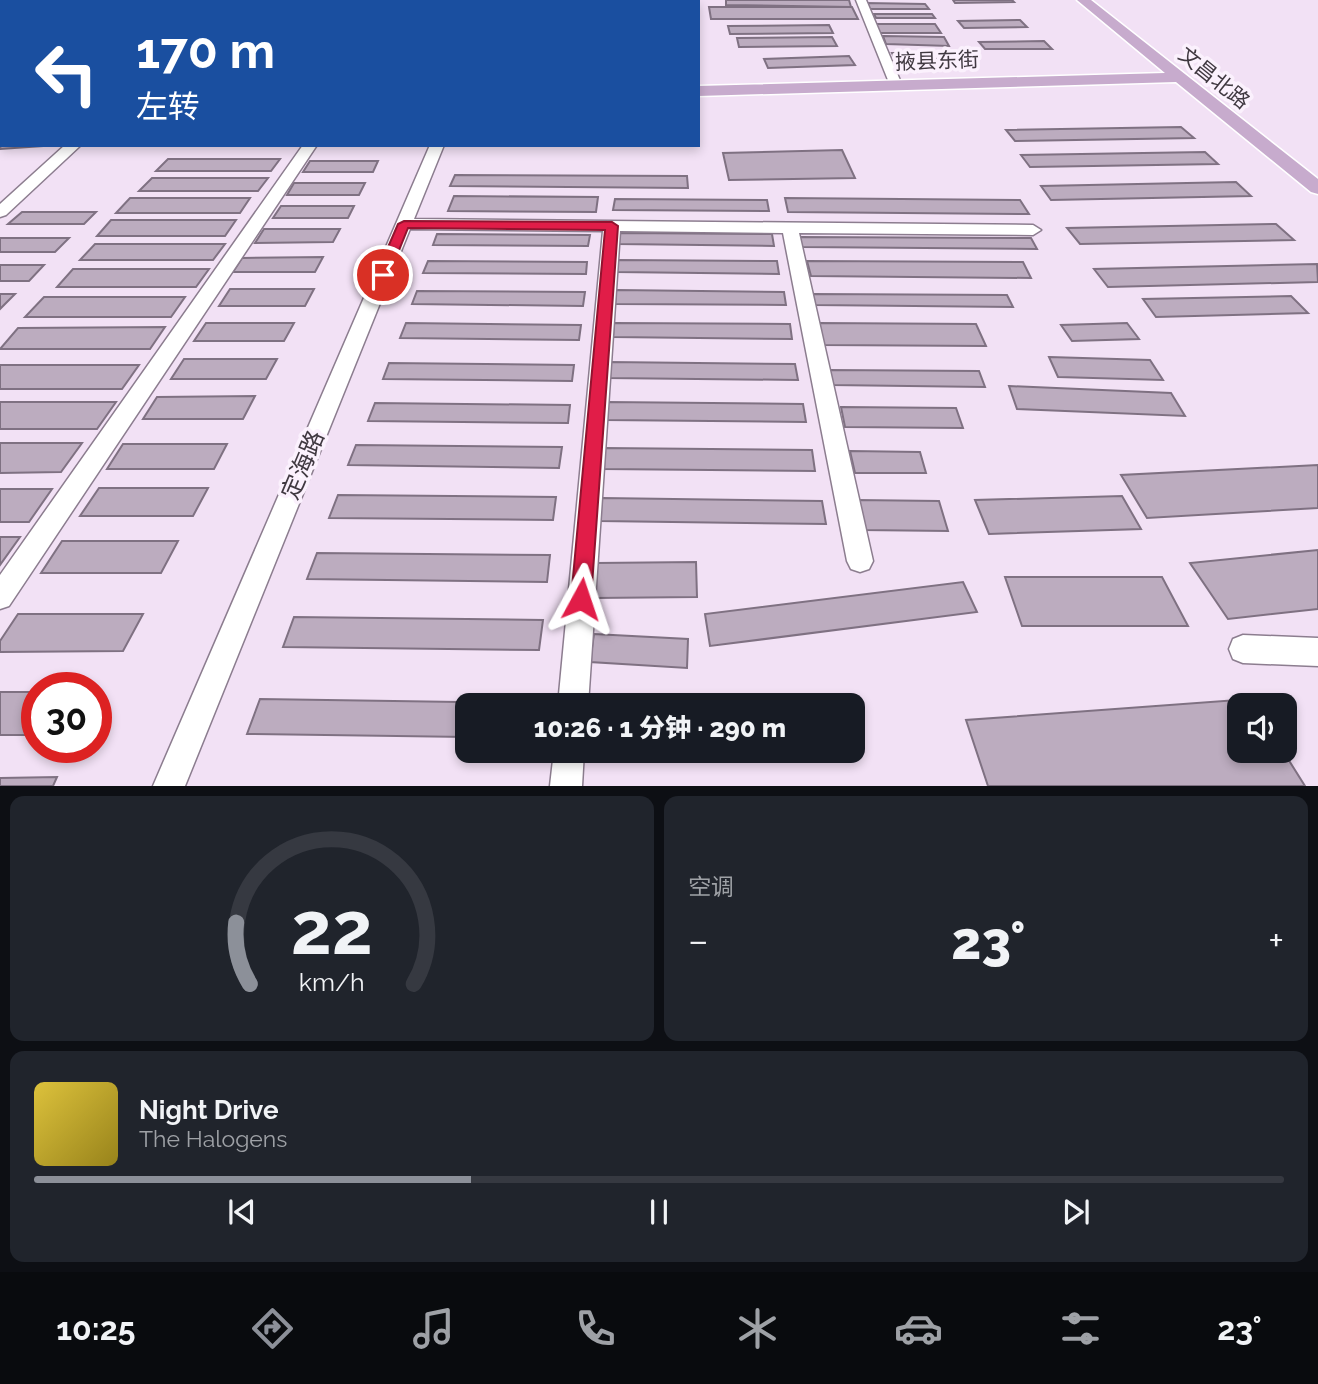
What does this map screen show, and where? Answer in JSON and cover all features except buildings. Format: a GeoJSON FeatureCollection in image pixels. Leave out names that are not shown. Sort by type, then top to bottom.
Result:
{"type":"FeatureCollection","features":[{"type":"Feature","properties":{"kind":"main road","name":"文昌北路"},"geometry":{"type":"LineString","coordinates":[[1083,0],[1318,188]]}},
{"type":"Feature","properties":{"kind":"main road","name":"文昌北路"},"geometry":{"type":"LineString","coordinates":[[1103,0],[1244,108]]}},
{"type":"Feature","properties":{"kind":"main road","name":"掖县东街"},"geometry":{"type":"LineString","coordinates":[[700,91],[1178,77]]}},
{"type":"Feature","properties":{"kind":"street"},"geometry":{"type":"LineString","coordinates":[[861,0],[896,85]]}},
{"type":"Feature","properties":{"kind":"street"},"geometry":{"type":"LineString","coordinates":[[0,212],[72,147]]}},
{"type":"Feature","properties":{"kind":"street"},"geometry":{"type":"LineString","coordinates":[[0,597],[309,147]]}},
{"type":"Feature","properties":{"kind":"street","name":"定海路"},"geometry":{"type":"LineString","coordinates":[[169,786],[436,147]]}},
{"type":"Feature","properties":{"kind":"street"},"geometry":{"type":"LineString","coordinates":[[404,224],[1033,230]]}},
{"type":"Feature","properties":{"kind":"street"},"geometry":{"type":"LineString","coordinates":[[574,693],[612,226]]}},
{"type":"Feature","properties":{"kind":"street"},"geometry":{"type":"LineString","coordinates":[[790,228],[860,561]]}},
{"type":"Feature","properties":{"kind":"street"},"geometry":{"type":"LineString","coordinates":[[1243,649],[1318,652]]}},
{"type":"Feature","properties":{"kind":"street"},"geometry":{"type":"LineString","coordinates":[[566,786],[568,763]]}},
{"type":"Feature","properties":{"kind":"route"},"geometry":{"type":"LineString","coordinates":[[383,275],[404,224],[612,226],[581,599]]}}]}
